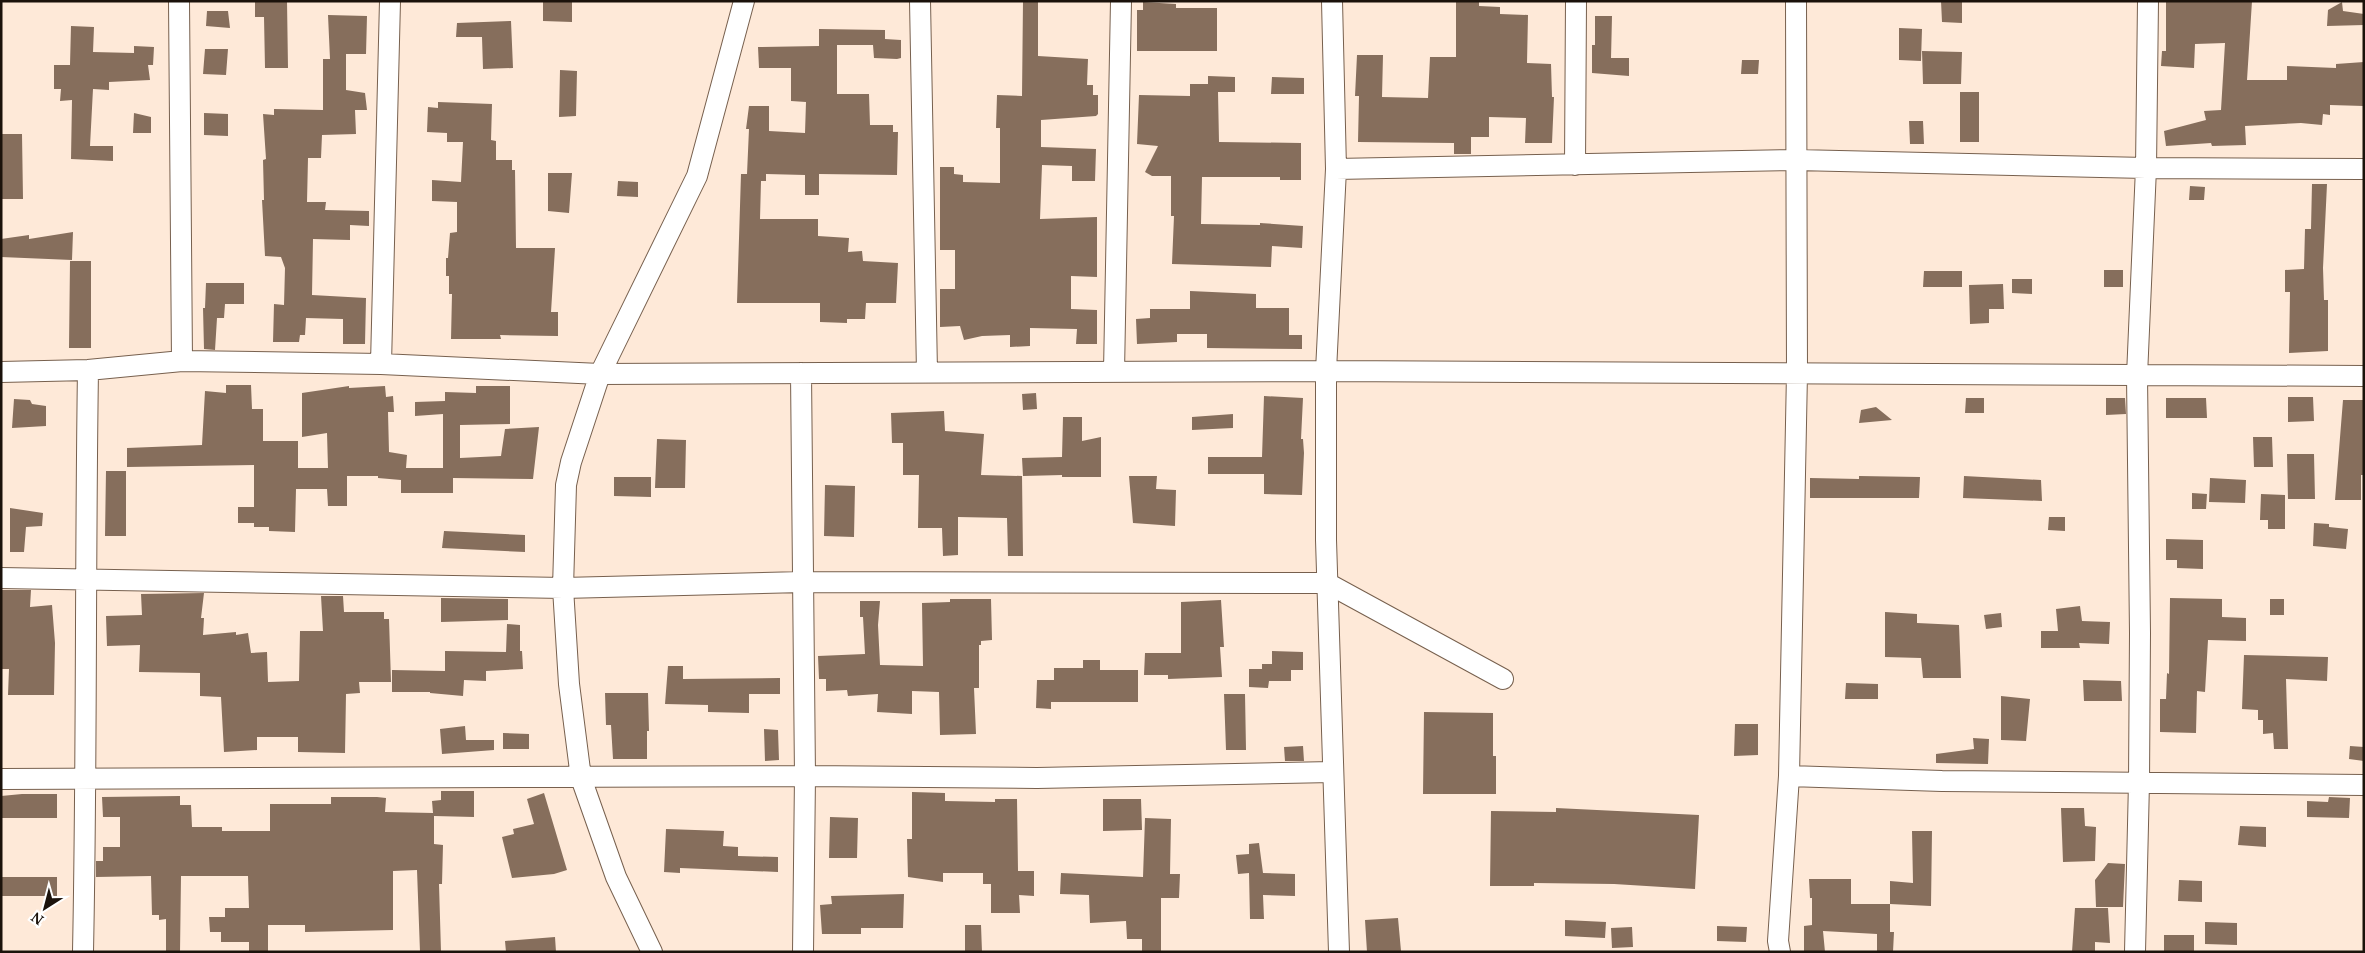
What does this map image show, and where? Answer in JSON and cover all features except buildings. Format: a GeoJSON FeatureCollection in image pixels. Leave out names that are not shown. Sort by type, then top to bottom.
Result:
{"type":"FeatureCollection","features":[{"type":"Feature","properties":{"kind":"street"},"geometry":{"type":"LineString","coordinates":[[179,1],[182,362]]}},
{"type":"Feature","properties":{"kind":"street"},"geometry":{"type":"LineString","coordinates":[[381,364],[390,1]]}},
{"type":"Feature","properties":{"kind":"street"},"geometry":{"type":"LineString","coordinates":[[652,952],[616,877],[581,778],[569,684],[563,588],[566,485],[571,462],[600,374],[697,176],[744,1]]}},
{"type":"Feature","properties":{"kind":"street"},"geometry":{"type":"LineString","coordinates":[[920,1],[927,372]]}},
{"type":"Feature","properties":{"kind":"street"},"geometry":{"type":"LineString","coordinates":[[1114,372],[1121,1]]}},
{"type":"Feature","properties":{"kind":"street"},"geometry":{"type":"LineString","coordinates":[[1332,1],[1336,169],[1326,371],[1327,583],[1339,952]]}},
{"type":"Feature","properties":{"kind":"street"},"geometry":{"type":"LineString","coordinates":[[1575,165],[1576,1]]}},
{"type":"Feature","properties":{"kind":"street"},"geometry":{"type":"LineString","coordinates":[[1780,952],[1778,941],[1789,776],[1797,372],[1796,1]]}},
{"type":"Feature","properties":{"kind":"street"},"geometry":{"type":"LineString","coordinates":[[2135,952],[2140,782],[2137,376],[2146,168],[2148,1]]}},
{"type":"Feature","properties":{"kind":"street"},"geometry":{"type":"LineString","coordinates":[[1336,169],[1796,160],[2146,168],[2364,169]]}},
{"type":"Feature","properties":{"kind":"street"},"geometry":{"type":"LineString","coordinates":[[1,372],[88,370],[182,362],[381,364],[600,374],[1326,371],[2364,376]]}},
{"type":"Feature","properties":{"kind":"street"},"geometry":{"type":"LineString","coordinates":[[83,952],[86,780],[85,580],[88,370]]}},
{"type":"Feature","properties":{"kind":"street"},"geometry":{"type":"LineString","coordinates":[[801,373],[805,776],[803,952]]}},
{"type":"Feature","properties":{"kind":"street"},"geometry":{"type":"LineString","coordinates":[[1,578],[563,588],[803,582],[1327,583],[1503,679]]}},
{"type":"Feature","properties":{"kind":"street"},"geometry":{"type":"LineString","coordinates":[[1,779],[805,776],[1037,778],[1332,772]]}},
{"type":"Feature","properties":{"kind":"street"},"geometry":{"type":"LineString","coordinates":[[1789,776],[1942,781],[2364,785]]}}]}
